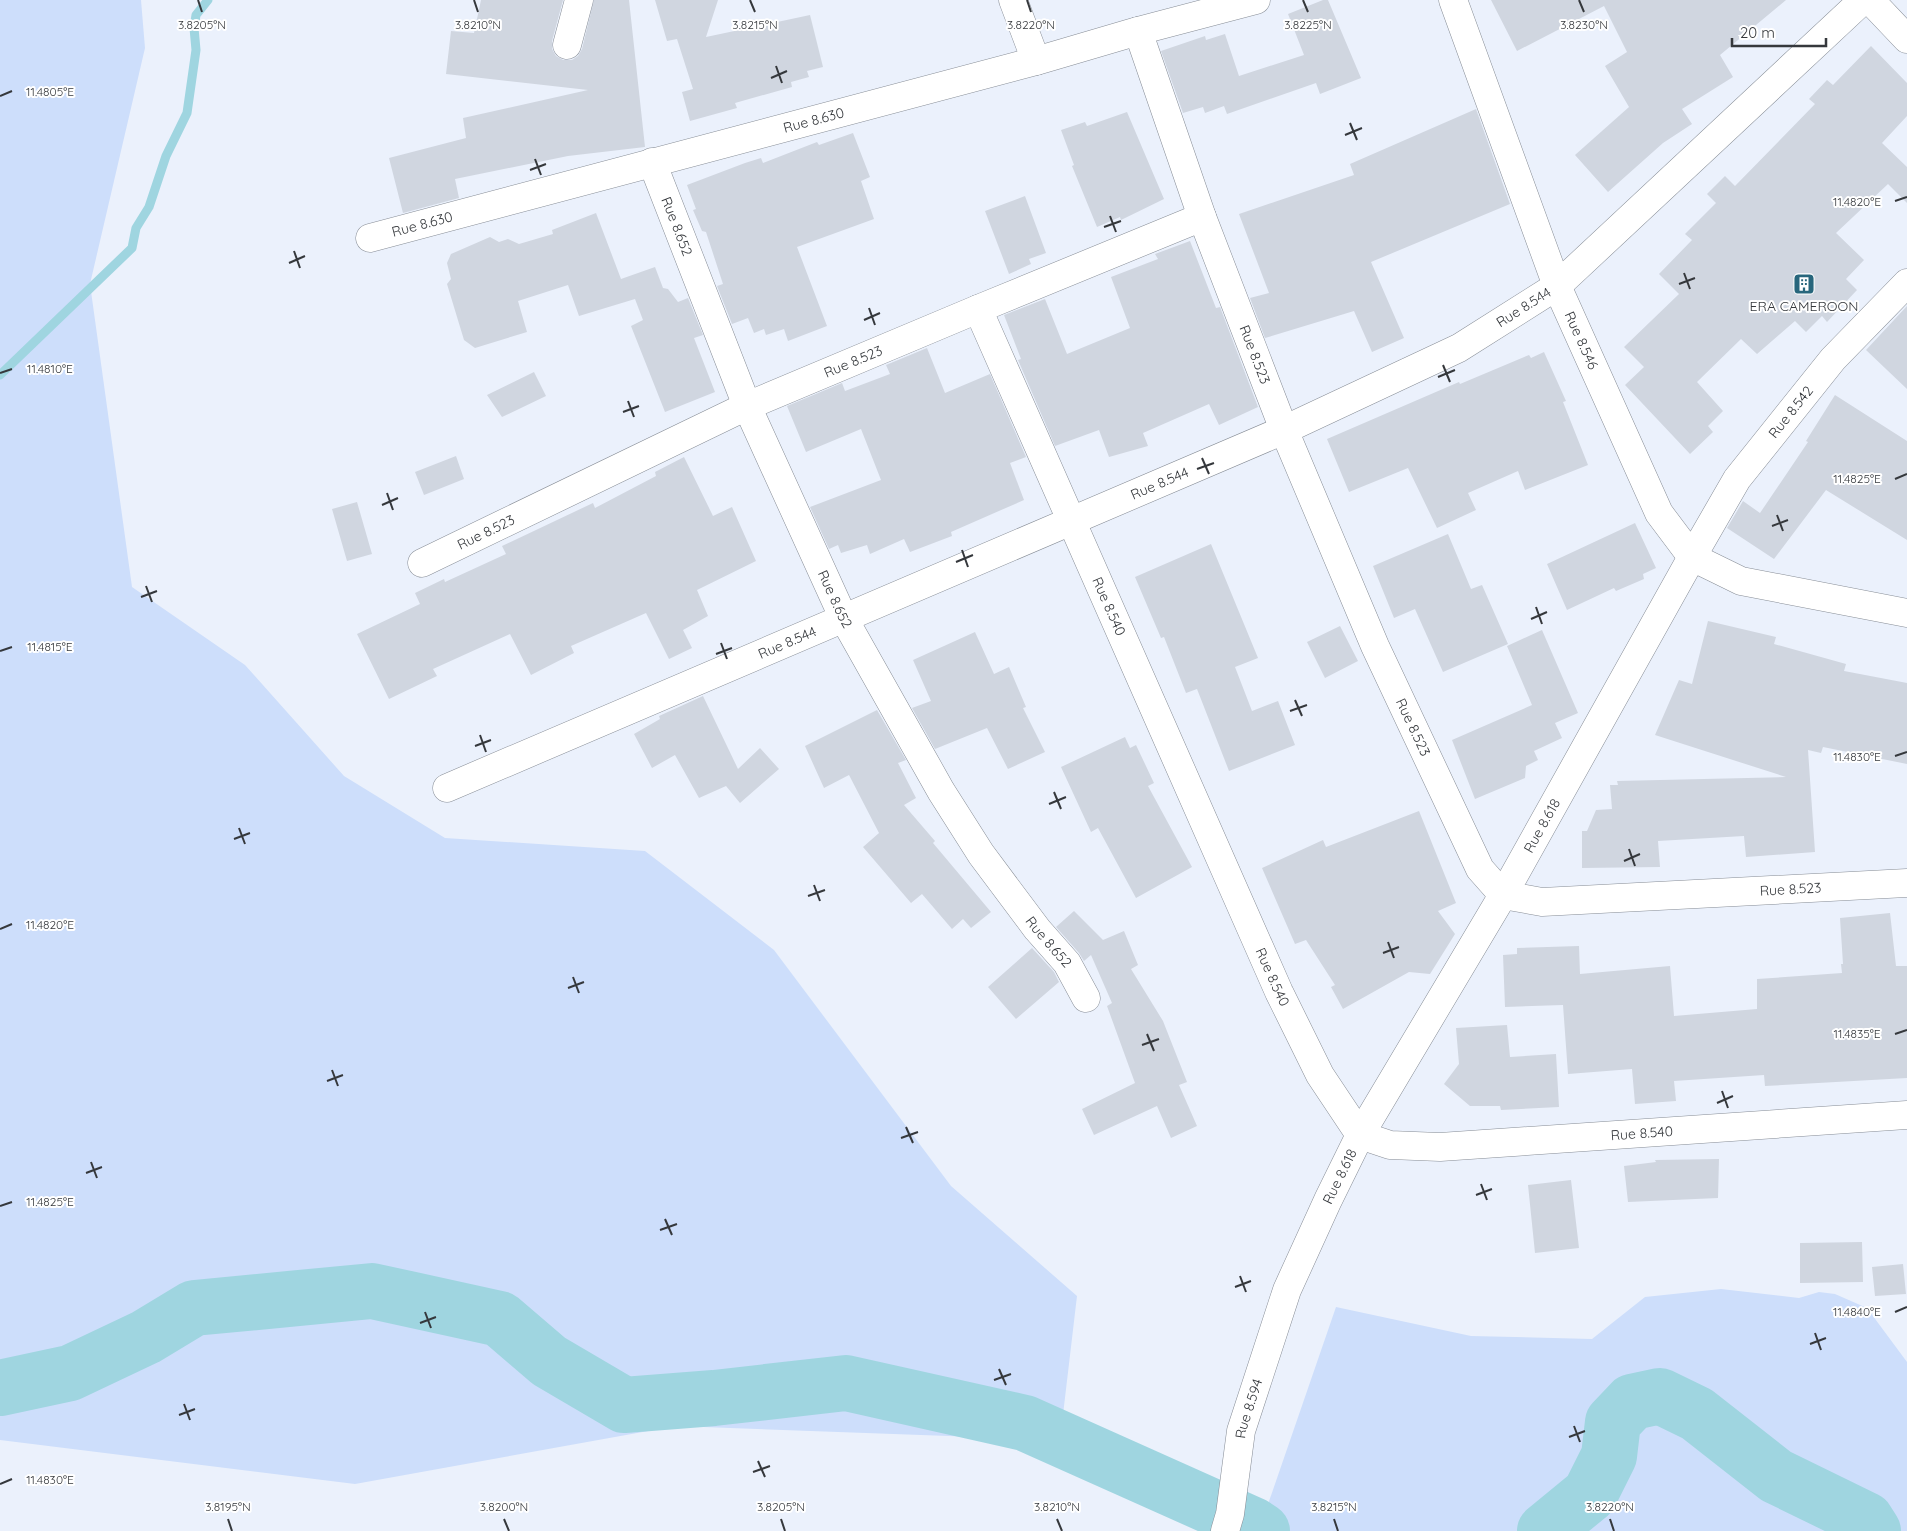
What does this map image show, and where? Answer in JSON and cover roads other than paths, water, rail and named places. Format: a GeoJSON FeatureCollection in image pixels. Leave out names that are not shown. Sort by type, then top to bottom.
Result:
{"type":"FeatureCollection","features":[{"type":"Feature","properties":{"kind":"street"},"geometry":{"type":"LineString","coordinates":[[567,45],[579,0]]}},
{"type":"Feature","properties":{"kind":"street"},"geometry":{"type":"LineString","coordinates":[[1013,0],[1036,61]]}},
{"type":"Feature","properties":{"kind":"street","name":"Rue 8.630"},"geometry":{"type":"LineString","coordinates":[[370,238],[1036,61],[1138,30],[1256,0]]}},
{"type":"Feature","properties":{"kind":"street","name":"Rue 8.546"},"geometry":{"type":"LineString","coordinates":[[1454,0],[1557,286],[1659,513],[1692,557]]}},
{"type":"Feature","properties":{"kind":"street","name":"Rue 8.544"},"geometry":{"type":"LineString","coordinates":[[447,788],[1284,430],[1459,348],[1557,286],[1863,0]]}},
{"type":"Feature","properties":{"kind":"street"},"geometry":{"type":"LineString","coordinates":[[1870,0],[1907,39]]}},
{"type":"Feature","properties":{"kind":"street"},"geometry":{"type":"LineString","coordinates":[[1138,30],[1202,218]]}},
{"type":"Feature","properties":{"kind":"street","name":"Rue 8.652"},"geometry":{"type":"LineString","coordinates":[[652,162],[747,406],[844,617],[917,750],[956,815],[981,854],[1037,929],[1067,963],[1086,998]]}},
{"type":"Feature","properties":{"kind":"street","name":"Rue 8.523"},"geometry":{"type":"LineString","coordinates":[[422,563],[747,406],[1202,218],[1284,430],[1375,646],[1480,869],[1503,895],[1542,902],[1907,882]]}},
{"type":"Feature","properties":{"kind":"street","name":"Rue 8.542"},"geometry":{"type":"LineString","coordinates":[[1692,557],[1737,479],[1834,359],[1907,283]]}},
{"type":"Feature","properties":{"kind":"street","name":"Rue 8.540"},"geometry":{"type":"LineString","coordinates":[[978,309],[1279,992],[1320,1075],[1360,1135],[1390,1146],[1440,1147],[1907,1115]]}},
{"type":"Feature","properties":{"kind":"street"},"geometry":{"type":"LineString","coordinates":[[1692,557],[1740,581],[1907,613]]}},
{"type":"Feature","properties":{"kind":"street","name":"Rue 8.618"},"geometry":{"type":"LineString","coordinates":[[1287,1290],[1360,1135],[1503,895],[1692,557]]}},
{"type":"Feature","properties":{"kind":"street","name":"Rue 8.594"},"geometry":{"type":"LineString","coordinates":[[1225,1531],[1230,1514],[1241,1431],[1287,1290]]}},
{"type":"Feature","properties":{"kind":"waterway"},"geometry":{"type":"LineString","coordinates":[[0,375],[132,248],[136,228],[149,207],[166,156],[187,113],[196,50],[194,28],[196,15],[208,0]]}},
{"type":"Feature","properties":{"kind":"waterway"},"geometry":{"type":"LineString","coordinates":[[0,1388],[70,1373],[146,1337],[194,1308],[372,1291],[500,1319],[549,1361],[624,1405],[714,1398],[846,1383],[1025,1423],[1253,1525],[1262,1531]]}},
{"type":"Feature","properties":{"kind":"waterway"},"geometry":{"type":"LineString","coordinates":[[1545,1531],[1590,1494],[1609,1456],[1613,1422],[1632,1402],[1660,1396],[1697,1414],[1776,1476],[1866,1520],[1873,1531]]}},
{"type":"Feature","properties":{"kind":"place","name":"ERA CAMEROON"},"geometry":{"type":"Point","coordinates":[1804,284]}}]}
